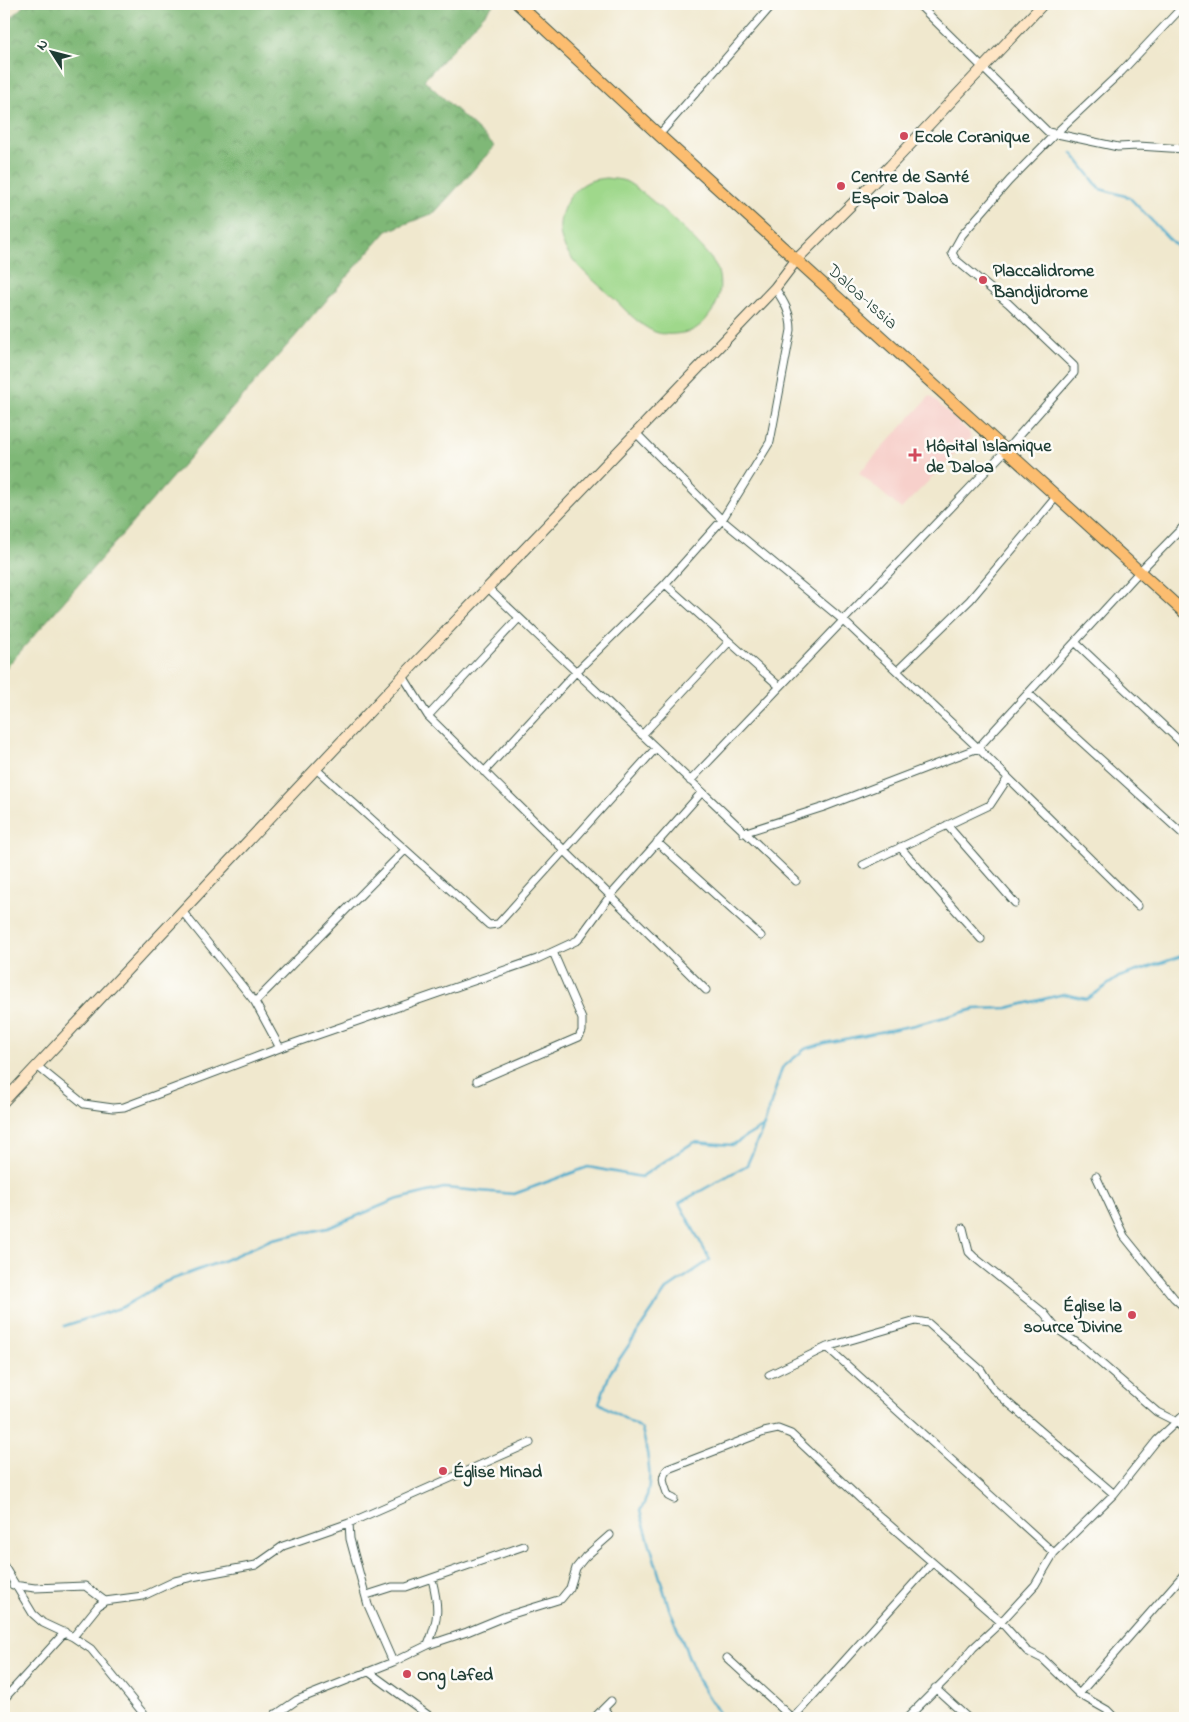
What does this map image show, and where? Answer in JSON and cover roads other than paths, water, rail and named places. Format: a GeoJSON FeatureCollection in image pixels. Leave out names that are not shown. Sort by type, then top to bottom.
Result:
{"type":"FeatureCollection","features":[{"type":"Feature","properties":{"kind":"main road","name":"Daloa-Issia"},"geometry":{"type":"LineString","coordinates":[[518,4],[659,136],[1185,613]]}},
{"type":"Feature","properties":{"kind":"street"},"geometry":{"type":"LineString","coordinates":[[659,136],[773,4]]}},
{"type":"Feature","properties":{"kind":"street"},"geometry":{"type":"LineString","coordinates":[[918,4],[1048,132],[1118,147],[1169,146],[1185,149]]}},
{"type":"Feature","properties":{"kind":"street"},"geometry":{"type":"LineString","coordinates":[[4,1101],[403,676],[775,288],[797,260],[1043,4]]}},
{"type":"Feature","properties":{"kind":"street"},"geometry":{"type":"LineString","coordinates":[[690,781],[1006,450],[1074,373],[1074,366],[1008,303],[956,260],[952,253],[962,235],[1054,134],[1121,72],[1185,4]]}},
{"type":"Feature","properties":{"kind":"street"},"geometry":{"type":"LineString","coordinates":[[484,772],[575,673],[665,584],[722,520],[770,442],[791,330],[791,317],[775,288]]}},
{"type":"Feature","properties":{"kind":"street"},"geometry":{"type":"LineString","coordinates":[[636,433],[722,520],[844,621],[898,670],[1138,906]]}},
{"type":"Feature","properties":{"kind":"street"},"geometry":{"type":"LineString","coordinates":[[898,670],[970,600],[1057,496]]}},
{"type":"Feature","properties":{"kind":"street"},"geometry":{"type":"LineString","coordinates":[[743,833],[824,807],[978,748],[1140,571],[1185,525]]}},
{"type":"Feature","properties":{"kind":"street"},"geometry":{"type":"LineString","coordinates":[[665,584],[779,686]]}},
{"type":"Feature","properties":{"kind":"street"},"geometry":{"type":"LineString","coordinates":[[488,588],[743,833],[796,881]]}},
{"type":"Feature","properties":{"kind":"street"},"geometry":{"type":"LineString","coordinates":[[428,716],[519,618]]}},
{"type":"Feature","properties":{"kind":"street"},"geometry":{"type":"LineString","coordinates":[[642,735],[728,642]]}},
{"type":"Feature","properties":{"kind":"street"},"geometry":{"type":"LineString","coordinates":[[1075,642],[1185,746]]}},
{"type":"Feature","properties":{"kind":"street"},"geometry":{"type":"LineString","coordinates":[[403,676],[428,716],[706,990]]}},
{"type":"Feature","properties":{"kind":"street"},"geometry":{"type":"LineString","coordinates":[[1028,694],[1185,836]]}},
{"type":"Feature","properties":{"kind":"street"},"geometry":{"type":"LineString","coordinates":[[316,769],[489,925],[498,924],[656,748]]}},
{"type":"Feature","properties":{"kind":"street"},"geometry":{"type":"LineString","coordinates":[[863,865],[990,805],[1008,778]]}},
{"type":"Feature","properties":{"kind":"street"},"geometry":{"type":"LineString","coordinates":[[37,1066],[84,1104],[113,1108],[124,1106],[280,1048],[537,960],[578,940],[610,896],[702,792]]}},
{"type":"Feature","properties":{"kind":"street"},"geometry":{"type":"LineString","coordinates":[[947,825],[1015,903]]}},
{"type":"Feature","properties":{"kind":"street"},"geometry":{"type":"LineString","coordinates":[[657,842],[761,936]]}},
{"type":"Feature","properties":{"kind":"street"},"geometry":{"type":"LineString","coordinates":[[900,848],[981,939]]}},
{"type":"Feature","properties":{"kind":"street"},"geometry":{"type":"LineString","coordinates":[[255,1002],[405,850]]}},
{"type":"Feature","properties":{"kind":"street"},"geometry":{"type":"LineString","coordinates":[[182,912],[255,1002],[280,1048]]}},
{"type":"Feature","properties":{"kind":"street"},"geometry":{"type":"LineString","coordinates":[[477,1081],[579,1036],[582,1031],[582,1019],[553,952]]}},
{"type":"Feature","properties":{"kind":"street"},"geometry":{"type":"LineString","coordinates":[[1096,1176],[1124,1236],[1174,1298],[1185,1308]]}},
{"type":"Feature","properties":{"kind":"street"},"geometry":{"type":"LineString","coordinates":[[963,1228],[969,1252],[974,1258],[1018,1292],[1030,1304],[1044,1313],[1056,1328],[1080,1345],[1157,1412],[1177,1422],[1185,1431]]}},
{"type":"Feature","properties":{"kind":"street"},"geometry":{"type":"LineString","coordinates":[[769,1375],[827,1347],[916,1321],[928,1323],[981,1370],[993,1389],[1076,1464],[1114,1494]]}},
{"type":"Feature","properties":{"kind":"street"},"geometry":{"type":"LineString","coordinates":[[827,1347],[1054,1553]]}},
{"type":"Feature","properties":{"kind":"street"},"geometry":{"type":"LineString","coordinates":[[907,1718],[1034,1586],[1054,1553],[1114,1494],[1157,1440],[1185,1414]]}},
{"type":"Feature","properties":{"kind":"street"},"geometry":{"type":"LineString","coordinates":[[674,1499],[668,1496],[663,1482],[664,1474],[668,1468],[745,1437],[778,1430],[791,1434],[863,1502],[1001,1622],[1026,1651],[1043,1659],[1079,1694],[1107,1710],[1115,1718]]}},
{"type":"Feature","properties":{"kind":"street"},"geometry":{"type":"LineString","coordinates":[[73,1637],[98,1606],[105,1601],[142,1596],[175,1581],[192,1576],[248,1568],[262,1562],[283,1546],[349,1523],[530,1443]]}},
{"type":"Feature","properties":{"kind":"street"},"geometry":{"type":"LineString","coordinates":[[349,1523],[350,1539],[372,1615],[387,1643],[393,1662]]}},
{"type":"Feature","properties":{"kind":"street"},"geometry":{"type":"LineString","coordinates":[[273,1716],[297,1700],[393,1662],[428,1645],[506,1616],[561,1599],[570,1588],[576,1568],[585,1557],[610,1535]]}},
{"type":"Feature","properties":{"kind":"street"},"geometry":{"type":"LineString","coordinates":[[367,1594],[392,1587],[406,1588],[524,1546]]}},
{"type":"Feature","properties":{"kind":"street"},"geometry":{"type":"LineString","coordinates":[[727,1658],[792,1718],[932,1563]]}},
{"type":"Feature","properties":{"kind":"street"},"geometry":{"type":"LineString","coordinates":[[4,1566],[33,1614],[43,1623],[73,1637],[101,1660],[147,1718]]}},
{"type":"Feature","properties":{"kind":"street"},"geometry":{"type":"LineString","coordinates":[[1079,1694],[1185,1573]]}},
{"type":"Feature","properties":{"kind":"street"},"geometry":{"type":"LineString","coordinates":[[428,1645],[437,1622],[438,1603],[432,1579]]}},
{"type":"Feature","properties":{"kind":"street"},"geometry":{"type":"LineString","coordinates":[[14,1585],[35,1588],[85,1586],[105,1601]]}},
{"type":"Feature","properties":{"kind":"street"},"geometry":{"type":"LineString","coordinates":[[4,1700],[65,1632]]}},
{"type":"Feature","properties":{"kind":"street"},"geometry":{"type":"LineString","coordinates":[[369,1672],[432,1718]]}},
{"type":"Feature","properties":{"kind":"street"},"geometry":{"type":"LineString","coordinates":[[935,1688],[968,1718]]}},
{"type":"Feature","properties":{"kind":"street"},"geometry":{"type":"LineString","coordinates":[[594,1718],[611,1701]]}},
{"type":"Feature","properties":{"kind":"street"},"geometry":{"type":"LineString","coordinates":[[603,1709],[613,1718]]}},
{"type":"Feature","properties":{"kind":"street"},"geometry":{"type":"LineString","coordinates":[[273,1716],[289,1718]]}},
{"type":"Feature","properties":{"kind":"waterway"},"geometry":{"type":"LineString","coordinates":[[1072,153],[1100,189],[1129,197],[1178,248],[1185,247]]}},
{"type":"Feature","properties":{"kind":"waterway"},"geometry":{"type":"LineString","coordinates":[[64,1326],[123,1307],[165,1282],[225,1260],[272,1239],[328,1228],[395,1200],[444,1188],[514,1194],[588,1167],[641,1177],[694,1142],[732,1145],[764,1126],[782,1068],[805,1049],[825,1043],[915,1025],[975,1009],[1007,1008],[1064,994],[1087,999],[1119,977],[1185,955]]}},
{"type":"Feature","properties":{"kind":"waterway"},"geometry":{"type":"LineString","coordinates":[[722,1718],[698,1680],[669,1608],[640,1511],[645,1502],[649,1481],[648,1460],[642,1429],[599,1403],[610,1373],[666,1290],[710,1260],[679,1203],[747,1165],[764,1126]]}},
{"type":"Feature","properties":{"kind":"place","name":"Ecole Coranique"},"geometry":{"type":"Point","coordinates":[904,136]}},
{"type":"Feature","properties":{"kind":"place","name":"Centre de Santé Espoir Daloa"},"geometry":{"type":"Point","coordinates":[841,186]}},
{"type":"Feature","properties":{"kind":"place","name":"Placcalidrome Bandjidrome"},"geometry":{"type":"Point","coordinates":[983,280]}},
{"type":"Feature","properties":{"kind":"place","name":"Hôpital Islamique de Daloa"},"geometry":{"type":"Point","coordinates":[915,455]}},
{"type":"Feature","properties":{"kind":"place","name":"Église la source Divine"},"geometry":{"type":"Point","coordinates":[1132,1315]}},
{"type":"Feature","properties":{"kind":"place","name":"Église Minad"},"geometry":{"type":"Point","coordinates":[443,1471]}},
{"type":"Feature","properties":{"kind":"place","name":"Ong Lafed"},"geometry":{"type":"Point","coordinates":[407,1674]}}]}
